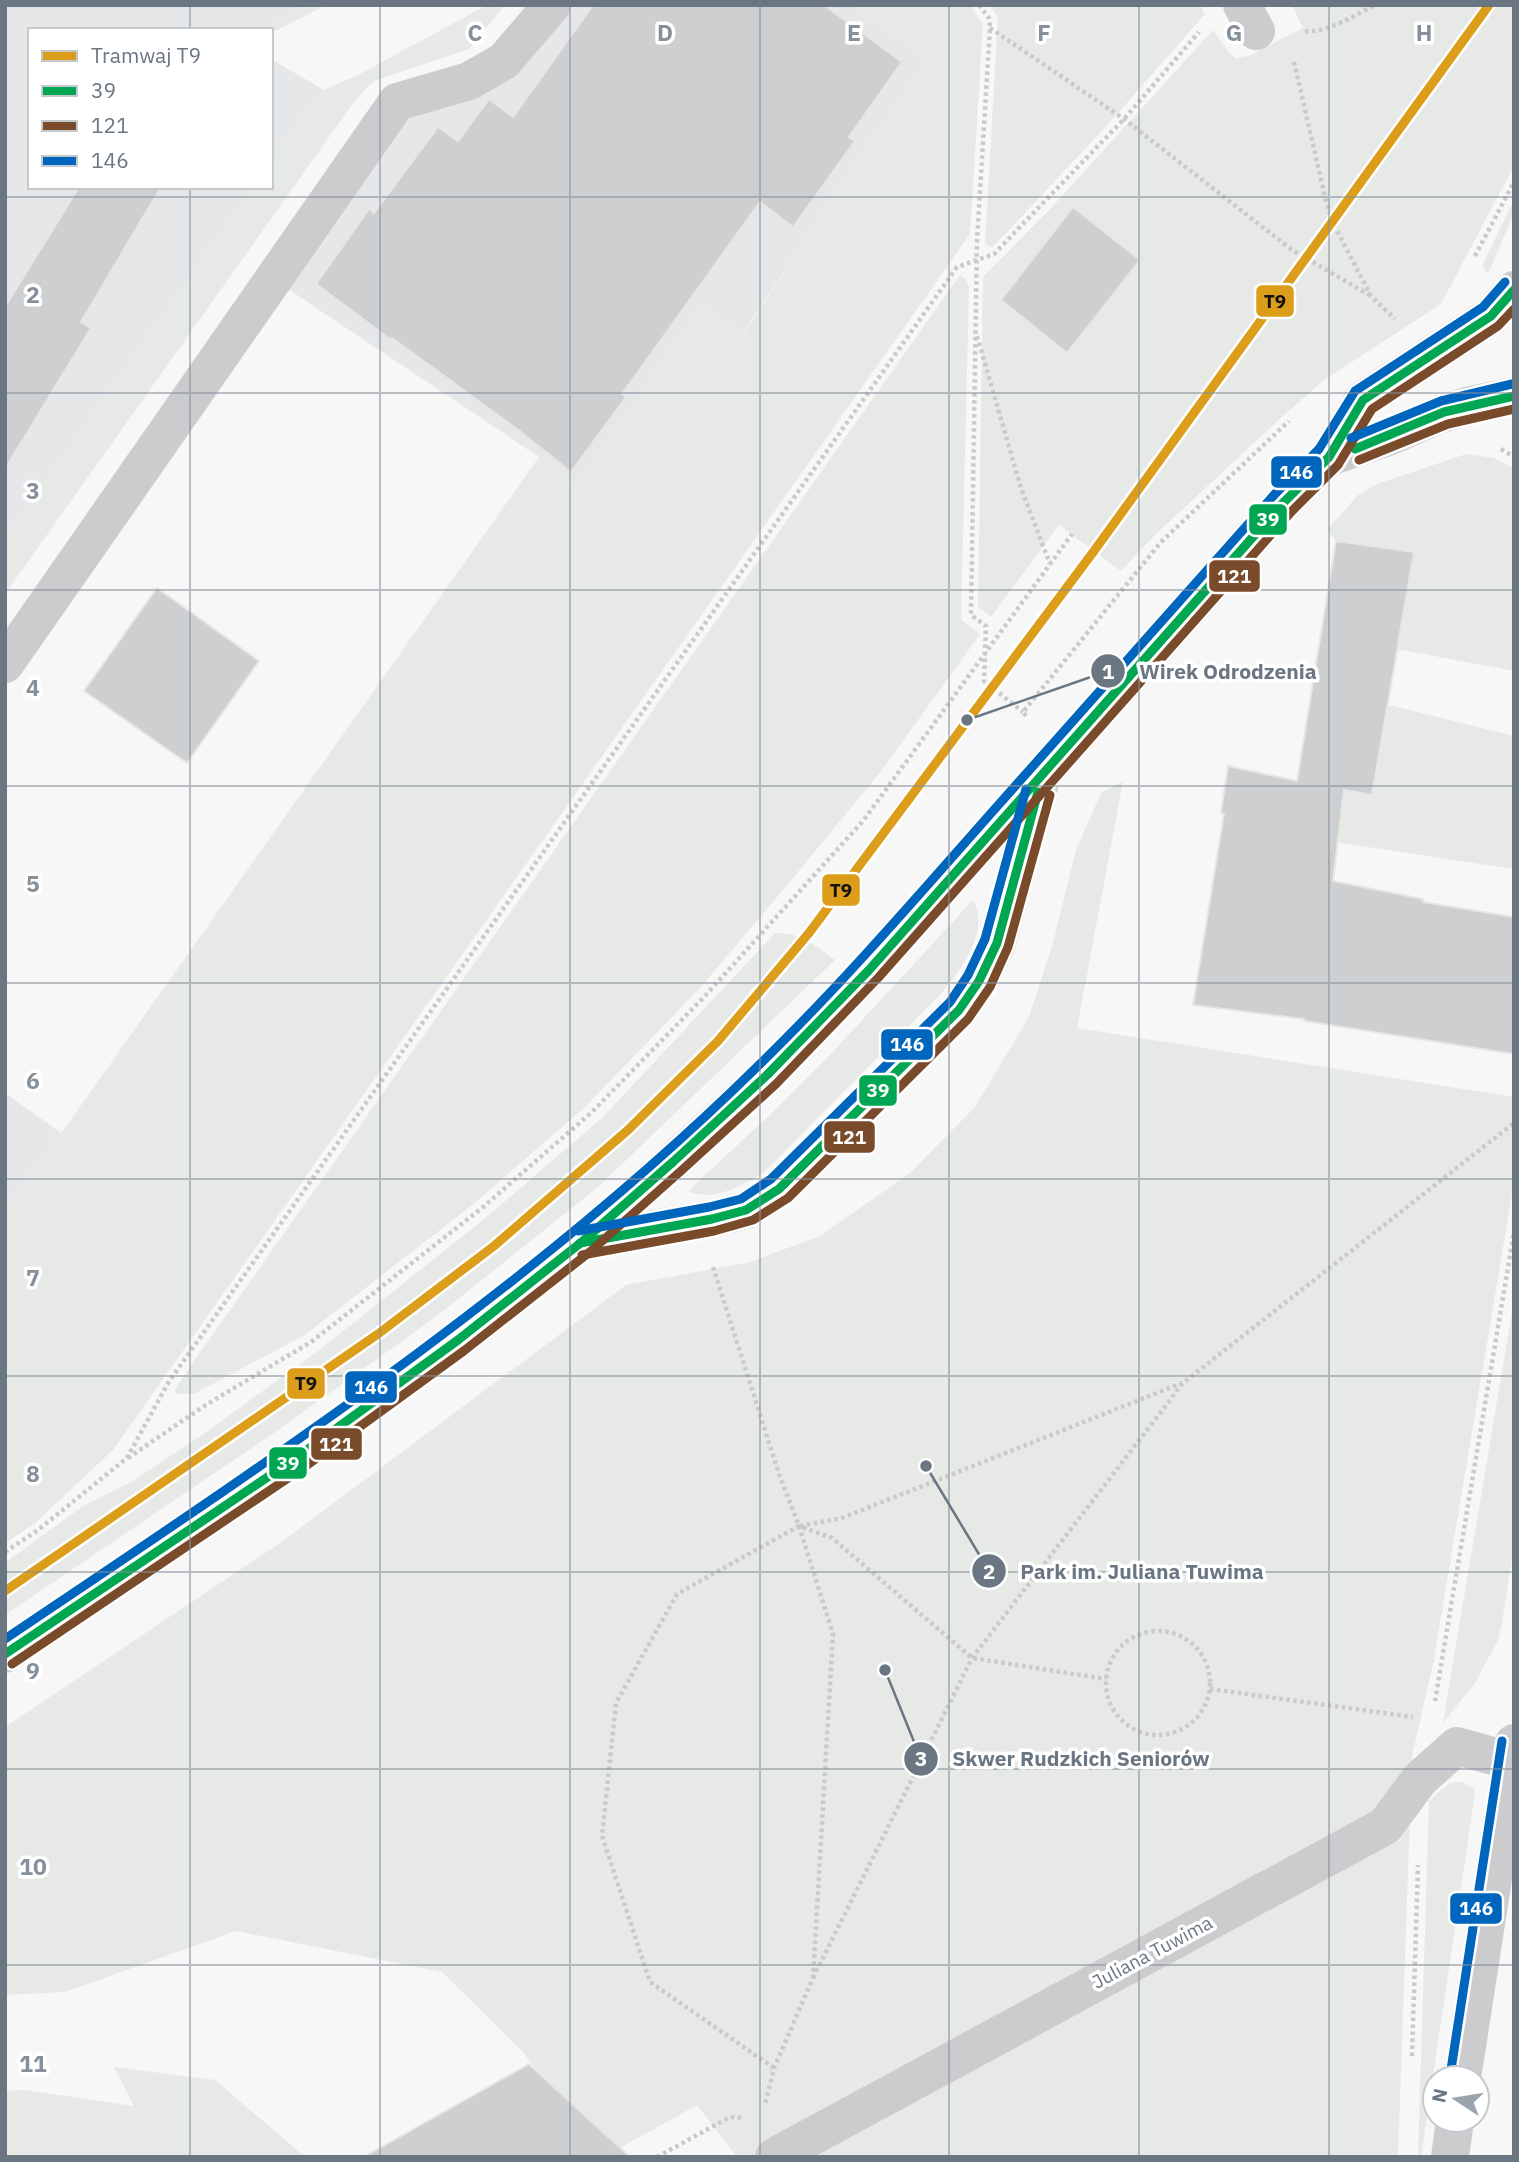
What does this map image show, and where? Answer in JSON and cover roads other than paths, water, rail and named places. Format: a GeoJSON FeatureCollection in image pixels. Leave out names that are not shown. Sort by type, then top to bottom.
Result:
{"type":"FeatureCollection","features":[{"type":"Feature","properties":{"kind":"street"},"geometry":{"type":"LineString","coordinates":[[5,664],[397,102],[469,82],[504,61],[552,5]]}},
{"type":"Feature","properties":{"kind":"street"},"geometry":{"type":"LineString","coordinates":[[5,1654],[296,1458],[458,1340],[583,1241],[674,1161],[813,1030],[922,912],[1283,503],[1329,457],[1363,400],[1490,316],[1514,290]]}},
{"type":"Feature","properties":{"kind":"street"},"geometry":{"type":"LineString","coordinates":[[1329,457],[1388,437],[1436,415],[1514,396]]}},
{"type":"Feature","properties":{"kind":"street"},"geometry":{"type":"LineString","coordinates":[[583,1241],[712,1219],[746,1210],[779,1189],[958,1010],[979,981],[997,943],[1041,777]]}},
{"type":"Feature","properties":{"kind":"street","name":"Juliana Tuwima"},"geometry":{"type":"LineString","coordinates":[[774,2157],[1385,1826],[1420,1779],[1457,1746],[1513,1755]]}},
{"type":"Feature","properties":{"kind":"street"},"geometry":{"type":"LineString","coordinates":[[1464,2064],[1513,1755]]}},
{"type":"Feature","properties":{"kind":"street"},"geometry":{"type":"LineString","coordinates":[[1450,2157],[1453,2134]]}},
{"type":"Feature","properties":{"kind":"tram line","name":"T9"},"geometry":{"type":"LineString","coordinates":[[5,1591],[378,1334],[494,1246],[628,1130],[718,1041],[809,933],[1094,551],[1489,5]]}},
{"type":"Feature","properties":{"kind":"place","name":"Wirek Odrodzenia"},"geometry":{"type":"Point","coordinates":[967,720]}},
{"type":"Feature","properties":{"kind":"place","name":"Park im. Juliana Tuwima"},"geometry":{"type":"Point","coordinates":[926,1466]}},
{"type":"Feature","properties":{"kind":"place","name":"Skwer Rudzkich Seniorów"},"geometry":{"type":"Point","coordinates":[885,1670]}}]}
